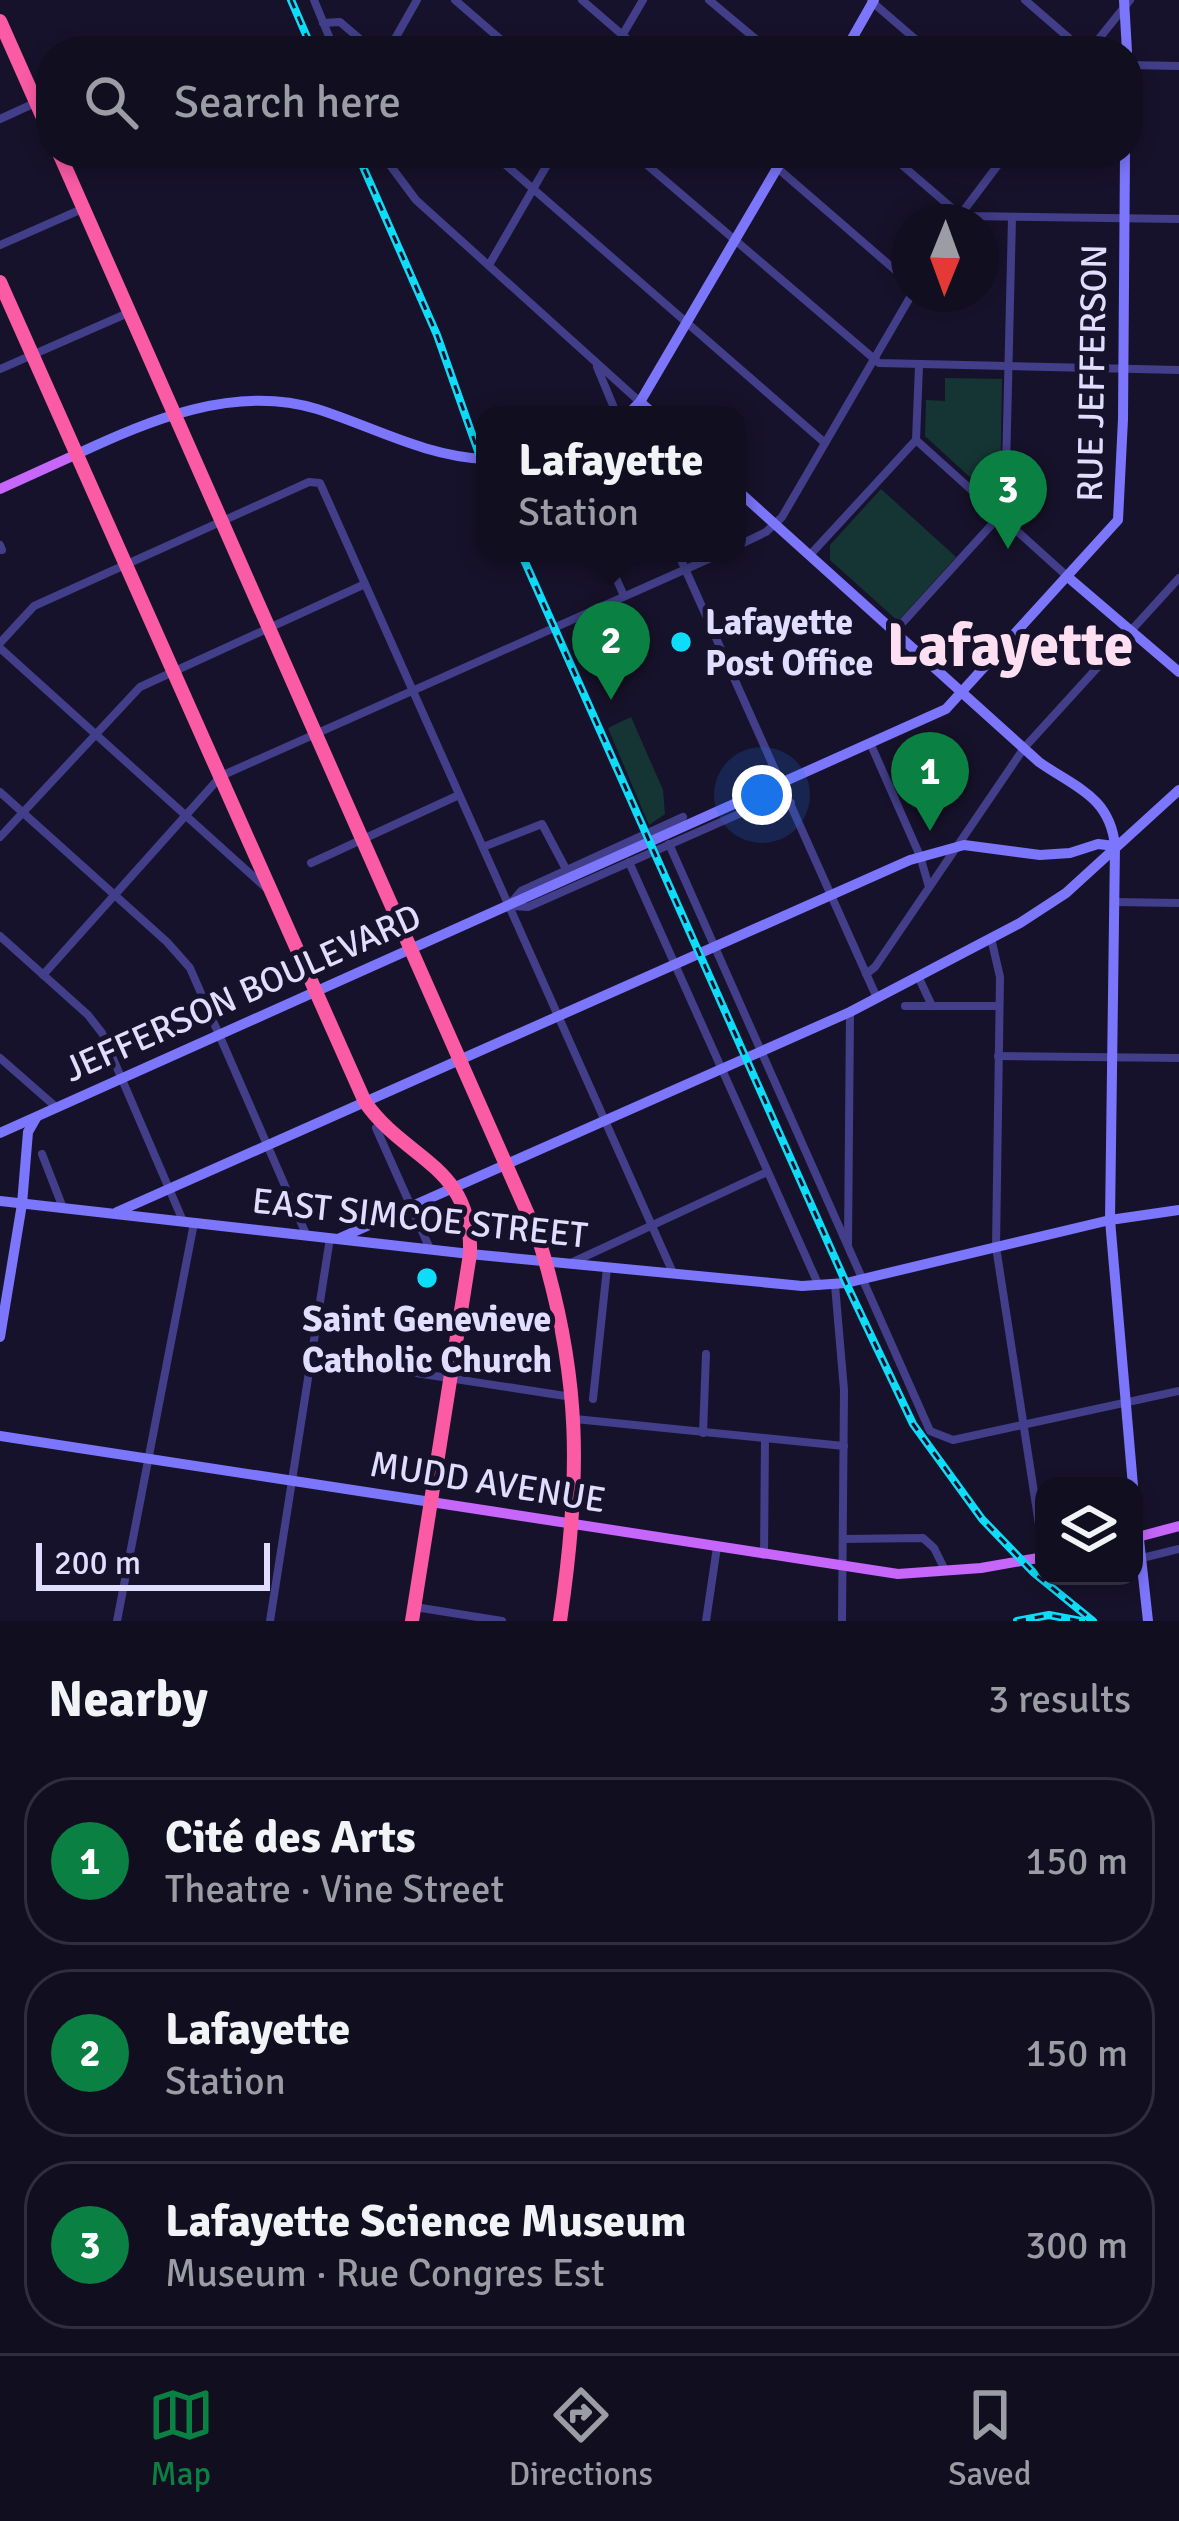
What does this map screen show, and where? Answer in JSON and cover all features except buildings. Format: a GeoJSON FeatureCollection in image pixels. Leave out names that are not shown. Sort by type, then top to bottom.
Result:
{"type":"FeatureCollection","features":[{"type":"Feature","properties":{"kind":"highway"},"geometry":{"type":"LineString","coordinates":[[0,21],[36,103]]}},
{"type":"Feature","properties":{"kind":"highway"},"geometry":{"type":"LineString","coordinates":[[66,168],[508,1164],[545,1261],[561,1318],[575,1419],[574,1526],[560,1621]]}},
{"type":"Feature","properties":{"kind":"highway"},"geometry":{"type":"LineString","coordinates":[[0,282],[365,1102],[383,1124],[437,1166],[454,1188],[469,1227],[470,1254],[413,1614]]}},
{"type":"Feature","properties":{"kind":"main road"},"geometry":{"type":"LineString","coordinates":[[0,490],[76,454]]}},
{"type":"Feature","properties":{"kind":"main road","name":"MUDD AVENUE"},"geometry":{"type":"LineString","coordinates":[[430,1502],[898,1574],[967,1570],[1035,1559]]}},
{"type":"Feature","properties":{"kind":"main road"},"geometry":{"type":"LineString","coordinates":[[1143,1535],[1179,1526]]}},
{"type":"Feature","properties":{"kind":"street"},"geometry":{"type":"LineString","coordinates":[[314,0],[329,36]]}},
{"type":"Feature","properties":{"kind":"street"},"geometry":{"type":"LineString","coordinates":[[397,36],[417,0]]}},
{"type":"Feature","properties":{"kind":"street"},"geometry":{"type":"LineString","coordinates":[[455,0],[497,36]]}},
{"type":"Feature","properties":{"kind":"street"},"geometry":{"type":"LineString","coordinates":[[582,0],[622,34],[643,0]]}},
{"type":"Feature","properties":{"kind":"street"},"geometry":{"type":"LineString","coordinates":[[709,0],[752,36]]}},
{"type":"Feature","properties":{"kind":"street"},"geometry":{"type":"LineString","coordinates":[[1025,0],[1068,36]]}},
{"type":"Feature","properties":{"kind":"street"},"geometry":{"type":"LineString","coordinates":[[853,36],[873,1],[912,36]]}},
{"type":"Feature","properties":{"kind":"street"},"geometry":{"type":"LineString","coordinates":[[1099,36],[1127,2]]}},
{"type":"Feature","properties":{"kind":"street"},"geometry":{"type":"LineString","coordinates":[[1126,36],[1127,2]]}},
{"type":"Feature","properties":{"kind":"street"},"geometry":{"type":"LineString","coordinates":[[323,23],[340,22],[356,36]]}},
{"type":"Feature","properties":{"kind":"street"},"geometry":{"type":"LineString","coordinates":[[1143,65],[1179,66]]}},
{"type":"Feature","properties":{"kind":"street"},"geometry":{"type":"LineString","coordinates":[[0,119],[36,103]]}},
{"type":"Feature","properties":{"kind":"street"},"geometry":{"type":"LineString","coordinates":[[392,168],[416,200],[645,406]]}},
{"type":"Feature","properties":{"kind":"street"},"geometry":{"type":"LineString","coordinates":[[509,168],[825,443]]}},
{"type":"Feature","properties":{"kind":"street"},"geometry":{"type":"LineString","coordinates":[[489,266],[545,168]]}},
{"type":"Feature","properties":{"kind":"street"},"geometry":{"type":"LineString","coordinates":[[650,168],[874,361],[919,367],[1179,370]]}},
{"type":"Feature","properties":{"kind":"street"},"geometry":{"type":"LineString","coordinates":[[904,168],[943,204]]}},
{"type":"Feature","properties":{"kind":"street"},"geometry":{"type":"LineString","coordinates":[[969,204],[996,168]]}},
{"type":"Feature","properties":{"kind":"street","name":"RUE JEFFERSON"},"geometry":{"type":"LineString","coordinates":[[784,785],[939,715],[1114,527],[1120,514],[1126,168]]}},
{"type":"Feature","properties":{"kind":"street"},"geometry":{"type":"LineString","coordinates":[[636,406],[778,169],[891,266]]}},
{"type":"Feature","properties":{"kind":"street"},"geometry":{"type":"LineString","coordinates":[[0,245],[83,208]]}},
{"type":"Feature","properties":{"kind":"street"},"geometry":{"type":"LineString","coordinates":[[999,218],[1179,219]]}},
{"type":"Feature","properties":{"kind":"street"},"geometry":{"type":"LineString","coordinates":[[894,632],[1001,517],[1006,502],[1012,218]]}},
{"type":"Feature","properties":{"kind":"street"},"geometry":{"type":"LineString","coordinates":[[0,370],[130,312]]}},
{"type":"Feature","properties":{"kind":"street"},"geometry":{"type":"LineString","coordinates":[[746,542],[776,525],[902,312]]}},
{"type":"Feature","properties":{"kind":"street"},"geometry":{"type":"LineString","coordinates":[[594,360],[613,406]]}},
{"type":"Feature","properties":{"kind":"street"},"geometry":{"type":"LineString","coordinates":[[810,555],[916,440],[919,367]]}},
{"type":"Feature","properties":{"kind":"street"},"geometry":{"type":"LineString","coordinates":[[76,454],[175,415],[244,400],[317,409],[430,451],[476,458]]}},
{"type":"Feature","properties":{"kind":"street"},"geometry":{"type":"LineString","coordinates":[[916,440],[1179,672]]}},
{"type":"Feature","properties":{"kind":"street"},"geometry":{"type":"LineString","coordinates":[[271,892],[0,645],[34,606],[309,482],[318,482],[673,1274]]}},
{"type":"Feature","properties":{"kind":"street"},"geometry":{"type":"LineString","coordinates":[[746,498],[1024,748],[1100,802],[1113,829],[1110,1220],[1133,1477]]}},
{"type":"Feature","properties":{"kind":"street"},"geometry":{"type":"LineString","coordinates":[[609,562],[624,596]]}},
{"type":"Feature","properties":{"kind":"street"},"geometry":{"type":"LineString","coordinates":[[683,562],[877,998]]}},
{"type":"Feature","properties":{"kind":"street"},"geometry":{"type":"LineString","coordinates":[[44,975],[221,776],[702,562]]}},
{"type":"Feature","properties":{"kind":"street"},"geometry":{"type":"LineString","coordinates":[[866,974],[1024,748],[1179,578]]}},
{"type":"Feature","properties":{"kind":"street"},"geometry":{"type":"LineString","coordinates":[[0,837],[135,691],[365,584]]}},
{"type":"Feature","properties":{"kind":"street"},"geometry":{"type":"LineString","coordinates":[[871,745],[929,887]]}},
{"type":"Feature","properties":{"kind":"street","name":"JEFFERSON BOULEVARD"},"geometry":{"type":"LineString","coordinates":[[0,1133],[784,785]]}},
{"type":"Feature","properties":{"kind":"street"},"geometry":{"type":"LineString","coordinates":[[270,1621],[334,1239],[850,1012],[991,938],[1059,899],[1179,790]]}},
{"type":"Feature","properties":{"kind":"street"},"geometry":{"type":"LineString","coordinates":[[0,792],[190,968],[307,1236]]}},
{"type":"Feature","properties":{"kind":"street"},"geometry":{"type":"LineString","coordinates":[[310,863],[459,795]]}},
{"type":"Feature","properties":{"kind":"street","name":"JEFFERSON BOULEVARD"},"geometry":{"type":"LineString","coordinates":[[509,905],[528,907],[764,803],[792,803]]}},
{"type":"Feature","properties":{"kind":"street","name":"JEFFERSON BOULEVARD"},"geometry":{"type":"LineString","coordinates":[[509,905],[521,891],[682,817]]}},
{"type":"Feature","properties":{"kind":"street"},"geometry":{"type":"LineString","coordinates":[[483,847],[542,824],[567,871]]}},
{"type":"Feature","properties":{"kind":"street"},"geometry":{"type":"LineString","coordinates":[[669,844],[860,1280],[925,1424],[935,1436],[953,1440],[1179,1391]]}},
{"type":"Feature","properties":{"kind":"street"},"geometry":{"type":"LineString","coordinates":[[115,1214],[920,856],[956,846],[1040,855],[1098,844],[1115,846]]}},
{"type":"Feature","properties":{"kind":"street"},"geometry":{"type":"LineString","coordinates":[[629,862],[819,1286]]}},
{"type":"Feature","properties":{"kind":"street"},"geometry":{"type":"LineString","coordinates":[[1114,902],[1179,903]]}},
{"type":"Feature","properties":{"kind":"street"},"geometry":{"type":"LineString","coordinates":[[0,936],[94,1022],[169,1189],[189,1222],[117,1621]]}},
{"type":"Feature","properties":{"kind":"street"},"geometry":{"type":"LineString","coordinates":[[991,938],[999,965],[996,1247],[1035,1498]]}},
{"type":"Feature","properties":{"kind":"street"},"geometry":{"type":"LineString","coordinates":[[918,976],[932,1006]]}},
{"type":"Feature","properties":{"kind":"street"},"geometry":{"type":"LineString","coordinates":[[905,1006],[999,1006]]}},
{"type":"Feature","properties":{"kind":"street"},"geometry":{"type":"LineString","coordinates":[[848,1251],[850,1012]]}},
{"type":"Feature","properties":{"kind":"street"},"geometry":{"type":"LineString","coordinates":[[998,1057],[1179,1058]]}},
{"type":"Feature","properties":{"kind":"street"},"geometry":{"type":"LineString","coordinates":[[0,1058],[57,1108]]}},
{"type":"Feature","properties":{"kind":"street"},"geometry":{"type":"LineString","coordinates":[[0,1337],[22,1204],[28,1132],[38,1117]]}},
{"type":"Feature","properties":{"kind":"street"},"geometry":{"type":"LineString","coordinates":[[376,1129],[430,1250]]}},
{"type":"Feature","properties":{"kind":"street"},"geometry":{"type":"LineString","coordinates":[[42,1154],[63,1208]]}},
{"type":"Feature","properties":{"kind":"street"},"geometry":{"type":"LineString","coordinates":[[569,1264],[767,1172]]}},
{"type":"Feature","properties":{"kind":"street","name":"EAST SIMCOE STREET"},"geometry":{"type":"LineString","coordinates":[[0,1201],[430,1250],[819,1286],[1110,1220],[1179,1210]]}},
{"type":"Feature","properties":{"kind":"street"},"geometry":{"type":"LineString","coordinates":[[593,1399],[607,1268]]}},
{"type":"Feature","properties":{"kind":"street"},"geometry":{"type":"LineString","coordinates":[[835,1285],[843,1359],[842,1621]]}},
{"type":"Feature","properties":{"kind":"street"},"geometry":{"type":"LineString","coordinates":[[703,1432],[706,1354]]}},
{"type":"Feature","properties":{"kind":"street"},"geometry":{"type":"LineString","coordinates":[[312,1357],[573,1397]]}},
{"type":"Feature","properties":{"kind":"street"},"geometry":{"type":"LineString","coordinates":[[575,1419],[844,1446]]}},
{"type":"Feature","properties":{"kind":"street","name":"MUDD AVENUE"},"geometry":{"type":"LineString","coordinates":[[0,1436],[430,1502]]}},
{"type":"Feature","properties":{"kind":"street"},"geometry":{"type":"LineString","coordinates":[[764,1555],[765,1439]]}},
{"type":"Feature","properties":{"kind":"street"},"geometry":{"type":"LineString","coordinates":[[843,1539],[923,1538],[934,1548],[945,1572]]}},
{"type":"Feature","properties":{"kind":"street"},"geometry":{"type":"LineString","coordinates":[[706,1621],[717,1547]]}},
{"type":"Feature","properties":{"kind":"street"},"geometry":{"type":"LineString","coordinates":[[1143,1559],[1179,1550]]}},
{"type":"Feature","properties":{"kind":"street"},"geometry":{"type":"LineString","coordinates":[[1142,1585],[1148,1621]]}},
{"type":"Feature","properties":{"kind":"street"},"geometry":{"type":"LineString","coordinates":[[413,1614],[502,1621]]}},
{"type":"Feature","properties":{"kind":"green space"},"geometry":{"type":"Polygon","coordinates":[[[945,378],[1002,379],[1000,498],[995,500],[925,436],[926,400],[945,401],[945,378]]]}},
{"type":"Feature","properties":{"kind":"green space"},"geometry":{"type":"Polygon","coordinates":[[[881,489],[956,557],[898,621],[830,560],[830,545],[881,489]]]}},
{"type":"Feature","properties":{"kind":"green space"},"geometry":{"type":"Polygon","coordinates":[[[631,717],[663,790],[665,814],[649,825],[608,728],[631,717]]]}},
{"type":"Feature","properties":{"kind":"railway"},"geometry":{"type":"LineString","coordinates":[[291,0],[307,36]]}},
{"type":"Feature","properties":{"kind":"railway"},"geometry":{"type":"LineString","coordinates":[[364,168],[437,335],[476,446]]}},
{"type":"Feature","properties":{"kind":"railway"},"geometry":{"type":"LineString","coordinates":[[525,562],[913,1424],[982,1519],[1034,1573],[1093,1621]]}},
{"type":"Feature","properties":{"kind":"railway"},"geometry":{"type":"LineString","coordinates":[[1017,1621],[1049,1615],[1081,1621]]}},
{"type":"Feature","properties":{"kind":"place","name":"Lafayette Science Museum"},"geometry":{"type":"Point","coordinates":[1008,549]}},
{"type":"Feature","properties":{"kind":"place","name":"Lafayette Post Office"},"geometry":{"type":"Point","coordinates":[681,642]}},
{"type":"Feature","properties":{"kind":"place","name":"Lafayette"},"geometry":{"type":"Point","coordinates":[611,700]}},
{"type":"Feature","properties":{"kind":"place","name":"Cité des Arts"},"geometry":{"type":"Point","coordinates":[930,831]}},
{"type":"Feature","properties":{"kind":"place","name":"Saint Genevieve Catholic Church"},"geometry":{"type":"Point","coordinates":[427,1278]}},
{"type":"Feature","properties":{"kind":"district","name":"Lafayette"},"geometry":{"type":"Point","coordinates":[1010,644]}}]}
